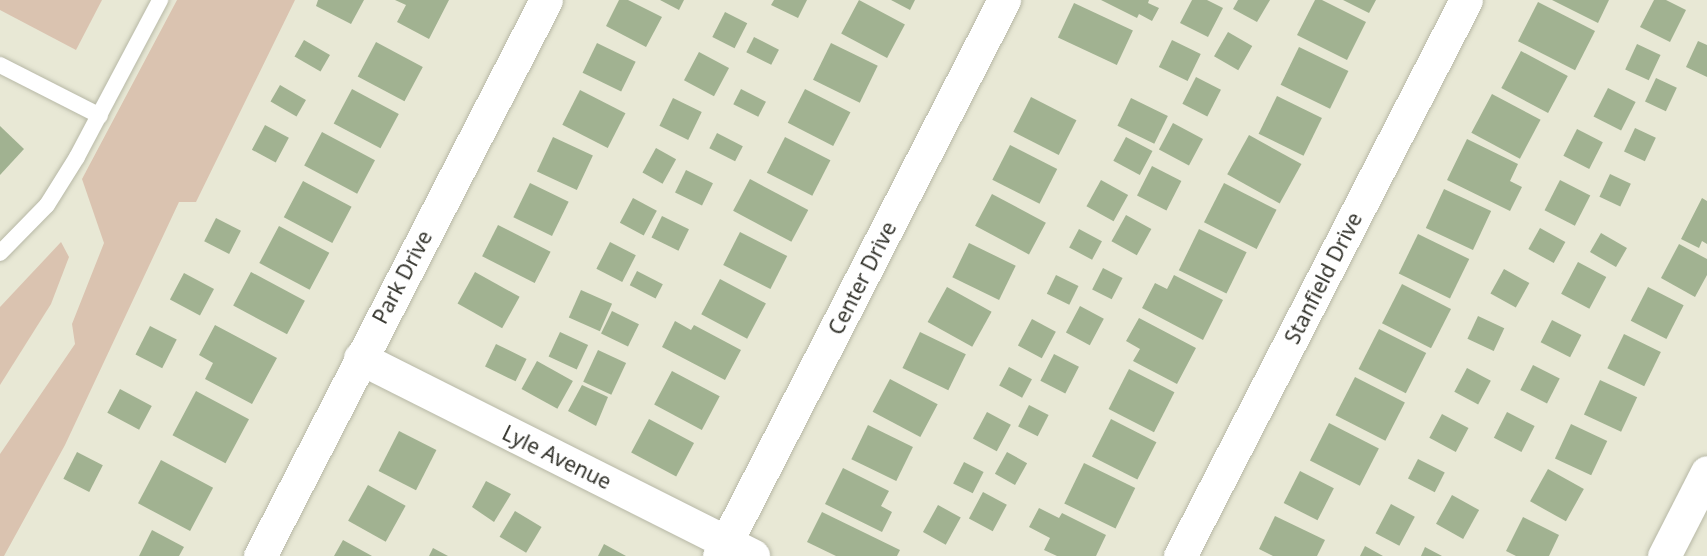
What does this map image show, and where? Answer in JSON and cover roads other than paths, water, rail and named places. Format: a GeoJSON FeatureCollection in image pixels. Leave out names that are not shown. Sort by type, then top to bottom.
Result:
{"type":"FeatureCollection","features":[{"type":"Feature","properties":{"kind":"street","name":"Park Drive"},"geometry":{"type":"LineString","coordinates":[[260,556],[546,0]]}},
{"type":"Feature","properties":{"kind":"street","name":"Center Drive"},"geometry":{"type":"LineString","coordinates":[[733,551],[1004,0]]}},
{"type":"Feature","properties":{"kind":"street","name":"Stanfield Drive"},"geometry":{"type":"LineString","coordinates":[[1180,556],[1466,0]]}},
{"type":"Feature","properties":{"kind":"street","name":"Lyle Avenue"},"geometry":{"type":"LineString","coordinates":[[360,358],[733,551]]}},
{"type":"Feature","properties":{"kind":"street"},"geometry":{"type":"LineString","coordinates":[[1664,556],[1707,472]]}},
{"type":"Feature","properties":{"kind":"lane"},"geometry":{"type":"LineString","coordinates":[[0,253],[47,204],[100,116],[160,0]]}},
{"type":"Feature","properties":{"kind":"lane"},"geometry":{"type":"LineString","coordinates":[[0,65],[100,116]]}}]}
